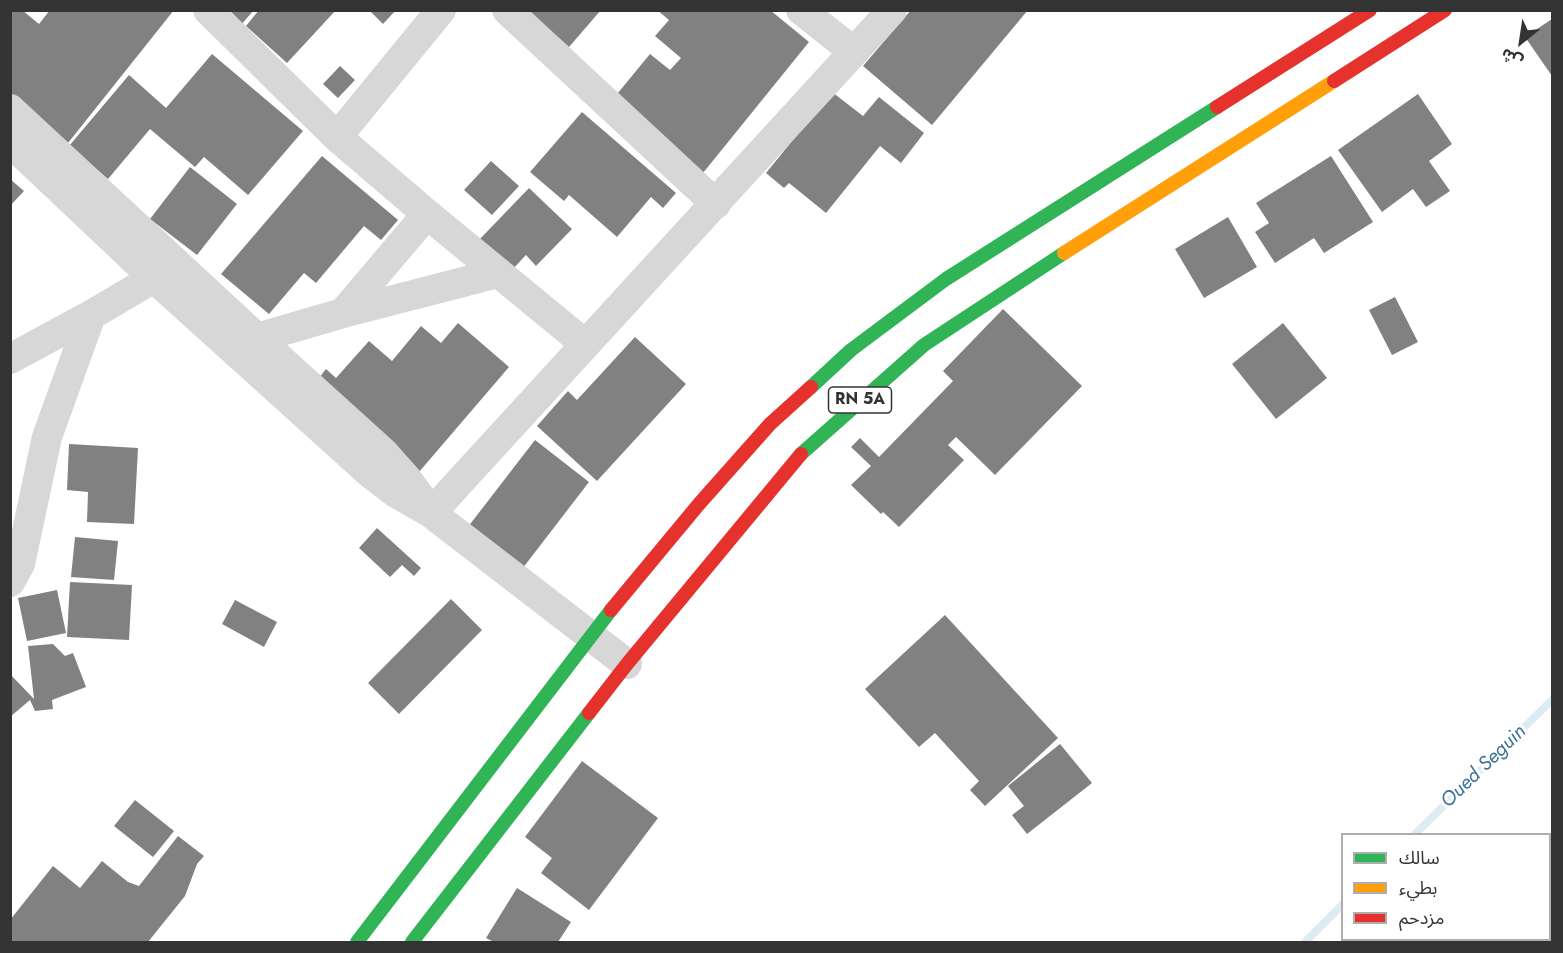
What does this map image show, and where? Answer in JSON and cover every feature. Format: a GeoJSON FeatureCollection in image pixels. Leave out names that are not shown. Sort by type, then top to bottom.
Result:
{"type":"FeatureCollection","features":[{"type":"Feature","properties":{"kind":"main road","name":"RN 5A"},"geometry":{"type":"LineString","coordinates":[[357,942],[590,635],[699,504],[770,424],[851,350],[946,279],[1370,10]]}},
{"type":"Feature","properties":{"kind":"main road","name":"RN 5A"},"geometry":{"type":"LineString","coordinates":[[412,942],[627,664],[797,457],[924,345],[1113,220],[1445,10]]}},
{"type":"Feature","properties":{"kind":"street"},"geometry":{"type":"LineString","coordinates":[[208,10],[337,137],[585,344]]}},
{"type":"Feature","properties":{"kind":"street"},"geometry":{"type":"LineString","coordinates":[[337,137],[441,10]]}},
{"type":"Feature","properties":{"kind":"street"},"geometry":{"type":"LineString","coordinates":[[507,10],[716,204]]}},
{"type":"Feature","properties":{"kind":"street"},"geometry":{"type":"LineString","coordinates":[[801,10],[854,52]]}},
{"type":"Feature","properties":{"kind":"street"},"geometry":{"type":"LineString","coordinates":[[431,513],[892,10]]}},
{"type":"Feature","properties":{"kind":"street"},"geometry":{"type":"LineString","coordinates":[[10,109],[388,457],[418,493],[431,513]]}},
{"type":"Feature","properties":{"kind":"street"},"geometry":{"type":"LineString","coordinates":[[10,142],[154,278],[370,473],[396,493],[431,513],[627,664]]}},
{"type":"Feature","properties":{"kind":"street"},"geometry":{"type":"LineString","coordinates":[[343,313],[427,214]]}},
{"type":"Feature","properties":{"kind":"street"},"geometry":{"type":"LineString","coordinates":[[257,338],[498,273]]}},
{"type":"Feature","properties":{"kind":"street"},"geometry":{"type":"LineString","coordinates":[[10,359],[154,278]]}},
{"type":"Feature","properties":{"kind":"street"},"geometry":{"type":"LineString","coordinates":[[10,582],[20,564],[47,437],[91,315]]}},
{"type":"Feature","properties":{"kind":"building"},"geometry":{"type":"Polygon","coordinates":[[[10,10],[22,10],[39,24],[50,10],[174,10],[68,143],[10,97],[10,10]]]}},
{"type":"Feature","properties":{"kind":"building"},"geometry":{"type":"Polygon","coordinates":[[[222,10],[254,10],[240,26],[222,10]]]}},
{"type":"Feature","properties":{"kind":"building"},"geometry":{"type":"Polygon","coordinates":[[[259,10],[336,10],[287,63],[246,26],[259,10]]]}},
{"type":"Feature","properties":{"kind":"building"},"geometry":{"type":"Polygon","coordinates":[[[369,10],[396,10],[383,24],[369,10]]]}},
{"type":"Feature","properties":{"kind":"building"},"geometry":{"type":"Polygon","coordinates":[[[526,10],[601,10],[569,47],[526,10]]]}},
{"type":"Feature","properties":{"kind":"building"},"geometry":{"type":"Polygon","coordinates":[[[657,10],[770,10],[809,42],[703,173],[613,99],[650,54],[670,70],[681,58],[655,36],[669,20],[657,10]]]}},
{"type":"Feature","properties":{"kind":"building"},"geometry":{"type":"Polygon","coordinates":[[[911,10],[1028,10],[932,125],[863,66],[911,10]]]}},
{"type":"Feature","properties":{"kind":"building"},"geometry":{"type":"Polygon","coordinates":[[[1552,19],[1552,76],[1525,37],[1552,19]]]}},
{"type":"Feature","properties":{"kind":"building"},"geometry":{"type":"Polygon","coordinates":[[[212,54],[303,131],[248,195],[204,157],[195,167],[150,129],[108,179],[69,146],[129,75],[166,108],[212,54]]]}},
{"type":"Feature","properties":{"kind":"building"},"geometry":{"type":"Polygon","coordinates":[[[340,66],[355,80],[338,98],[323,84],[340,66]]]}},
{"type":"Feature","properties":{"kind":"building"},"geometry":{"type":"Polygon","coordinates":[[[832,92],[863,116],[879,97],[924,133],[901,163],[880,146],[826,213],[789,183],[784,188],[766,173],[832,92]]]}},
{"type":"Feature","properties":{"kind":"building"},"geometry":{"type":"Polygon","coordinates":[[[1418,94],[1452,144],[1429,161],[1450,191],[1426,207],[1413,189],[1382,212],[1338,150],[1418,94]]]}},
{"type":"Feature","properties":{"kind":"building"},"geometry":{"type":"Polygon","coordinates":[[[582,112],[676,193],[663,208],[651,197],[617,237],[569,195],[564,201],[530,172],[582,112]]]}},
{"type":"Feature","properties":{"kind":"building"},"geometry":{"type":"Polygon","coordinates":[[[322,156],[398,220],[381,240],[364,226],[316,283],[304,273],[269,314],[221,274],[322,156]]]}},
{"type":"Feature","properties":{"kind":"building"},"geometry":{"type":"Polygon","coordinates":[[[1331,156],[1373,222],[1324,253],[1314,238],[1275,263],[1255,232],[1269,223],[1256,203],[1331,156]]]}},
{"type":"Feature","properties":{"kind":"building"},"geometry":{"type":"Polygon","coordinates":[[[491,161],[519,186],[492,215],[464,190],[491,161]]]}},
{"type":"Feature","properties":{"kind":"building"},"geometry":{"type":"Polygon","coordinates":[[[190,167],[237,204],[197,255],[150,219],[190,167]]]}},
{"type":"Feature","properties":{"kind":"building"},"geometry":{"type":"Polygon","coordinates":[[[10,179],[24,191],[10,206],[10,179]]]}},
{"type":"Feature","properties":{"kind":"building"},"geometry":{"type":"Polygon","coordinates":[[[529,188],[572,229],[536,266],[526,255],[511,271],[479,240],[529,188]]]}},
{"type":"Feature","properties":{"kind":"building"},"geometry":{"type":"Polygon","coordinates":[[[1228,217],[1257,267],[1204,298],[1175,249],[1228,217]]]}},
{"type":"Feature","properties":{"kind":"building"},"geometry":{"type":"Polygon","coordinates":[[[1395,297],[1418,342],[1392,355],[1369,310],[1395,297]]]}},
{"type":"Feature","properties":{"kind":"building"},"geometry":{"type":"Polygon","coordinates":[[[1003,309],[1082,386],[995,475],[956,437],[948,445],[964,460],[899,527],[883,512],[881,514],[851,485],[871,466],[851,447],[860,438],[879,457],[953,381],[943,371],[1003,309]]]}},
{"type":"Feature","properties":{"kind":"building"},"geometry":{"type":"Polygon","coordinates":[[[458,323],[509,367],[419,472],[315,383],[326,369],[336,378],[369,341],[392,361],[421,326],[441,343],[458,323]]]}},
{"type":"Feature","properties":{"kind":"building"},"geometry":{"type":"Polygon","coordinates":[[[1283,323],[1327,378],[1276,419],[1232,364],[1283,323]]]}},
{"type":"Feature","properties":{"kind":"building"},"geometry":{"type":"Polygon","coordinates":[[[635,337],[686,384],[597,481],[537,426],[568,391],[577,400],[635,337]]]}},
{"type":"Feature","properties":{"kind":"building"},"geometry":{"type":"Polygon","coordinates":[[[535,440],[589,482],[519,573],[464,532],[535,440]]]}},
{"type":"Feature","properties":{"kind":"building"},"geometry":{"type":"Polygon","coordinates":[[[69,444],[138,448],[134,524],[87,522],[88,492],[67,490],[69,444]]]}},
{"type":"Feature","properties":{"kind":"building"},"geometry":{"type":"Polygon","coordinates":[[[377,528],[421,568],[414,576],[402,565],[390,577],[359,548],[377,528]]]}},
{"type":"Feature","properties":{"kind":"building"},"geometry":{"type":"Polygon","coordinates":[[[75,537],[118,541],[114,580],[71,577],[75,537]]]}},
{"type":"Feature","properties":{"kind":"building"},"geometry":{"type":"Polygon","coordinates":[[[70,582],[132,585],[129,640],[67,637],[70,582]]]}},
{"type":"Feature","properties":{"kind":"building"},"geometry":{"type":"Polygon","coordinates":[[[57,590],[66,633],[27,641],[18,598],[57,590]]]}},
{"type":"Feature","properties":{"kind":"building"},"geometry":{"type":"Polygon","coordinates":[[[451,599],[482,630],[399,714],[368,683],[451,599]]]}},
{"type":"Feature","properties":{"kind":"building"},"geometry":{"type":"Polygon","coordinates":[[[235,600],[277,622],[264,647],[222,624],[235,600]]]}},
{"type":"Feature","properties":{"kind":"building"},"geometry":{"type":"Polygon","coordinates":[[[945,615],[1058,738],[985,806],[970,790],[979,781],[935,733],[919,747],[865,689],[945,615]]]}},
{"type":"Feature","properties":{"kind":"building"},"geometry":{"type":"Polygon","coordinates":[[[53,644],[65,656],[73,653],[86,687],[52,700],[53,709],[35,711],[30,700],[10,717],[10,674],[34,699],[28,646],[53,644]]]}},
{"type":"Feature","properties":{"kind":"building"},"geometry":{"type":"Polygon","coordinates":[[[1060,744],[1092,783],[1027,834],[1012,815],[1024,806],[1008,786],[1060,744]]]}},
{"type":"Feature","properties":{"kind":"building"},"geometry":{"type":"Polygon","coordinates":[[[582,761],[658,818],[589,910],[541,873],[552,858],[525,837],[582,761]]]}},
{"type":"Feature","properties":{"kind":"building"},"geometry":{"type":"Polygon","coordinates":[[[135,800],[174,831],[153,857],[114,826],[135,800]]]}},
{"type":"Feature","properties":{"kind":"building"},"geometry":{"type":"Polygon","coordinates":[[[178,836],[204,856],[197,864],[185,896],[148,942],[10,942],[10,920],[53,866],[80,888],[102,861],[128,882],[139,886],[178,836]]]}},
{"type":"Feature","properties":{"kind":"building"},"geometry":{"type":"Polygon","coordinates":[[[517,888],[571,922],[558,942],[494,942],[486,938],[517,888]]]}},
{"type":"Feature","properties":{"kind":"waterway","name":"Oued Seguin"},"geometry":{"type":"LineString","coordinates":[[1416,833],[1552,700]]}},
{"type":"Feature","properties":{"kind":"waterway","name":"Oued Seguin"},"geometry":{"type":"LineString","coordinates":[[1305,942],[1341,906]]}},
{"type":"Feature","properties":{"kind":"traffic: fast"},"geometry":{"type":"LineString","coordinates":[[811,387],[851,350],[946,279],[1217,107]]}},
{"type":"Feature","properties":{"kind":"traffic: fast"},"geometry":{"type":"LineString","coordinates":[[801,454],[924,345],[1064,253]]}},
{"type":"Feature","properties":{"kind":"traffic: fast"},"geometry":{"type":"LineString","coordinates":[[357,942],[611,610]]}},
{"type":"Feature","properties":{"kind":"traffic: fast"},"geometry":{"type":"LineString","coordinates":[[412,942],[589,713]]}},
{"type":"Feature","properties":{"kind":"traffic: slow"},"geometry":{"type":"LineString","coordinates":[[1064,253],[1334,81]]}},
{"type":"Feature","properties":{"kind":"traffic: jam"},"geometry":{"type":"LineString","coordinates":[[1217,107],[1370,10]]}},
{"type":"Feature","properties":{"kind":"traffic: jam"},"geometry":{"type":"LineString","coordinates":[[1334,81],[1445,10]]}},
{"type":"Feature","properties":{"kind":"traffic: jam"},"geometry":{"type":"LineString","coordinates":[[611,610],[699,504],[770,424],[811,387]]}},
{"type":"Feature","properties":{"kind":"traffic: jam"},"geometry":{"type":"LineString","coordinates":[[589,713],[801,454]]}}]}
